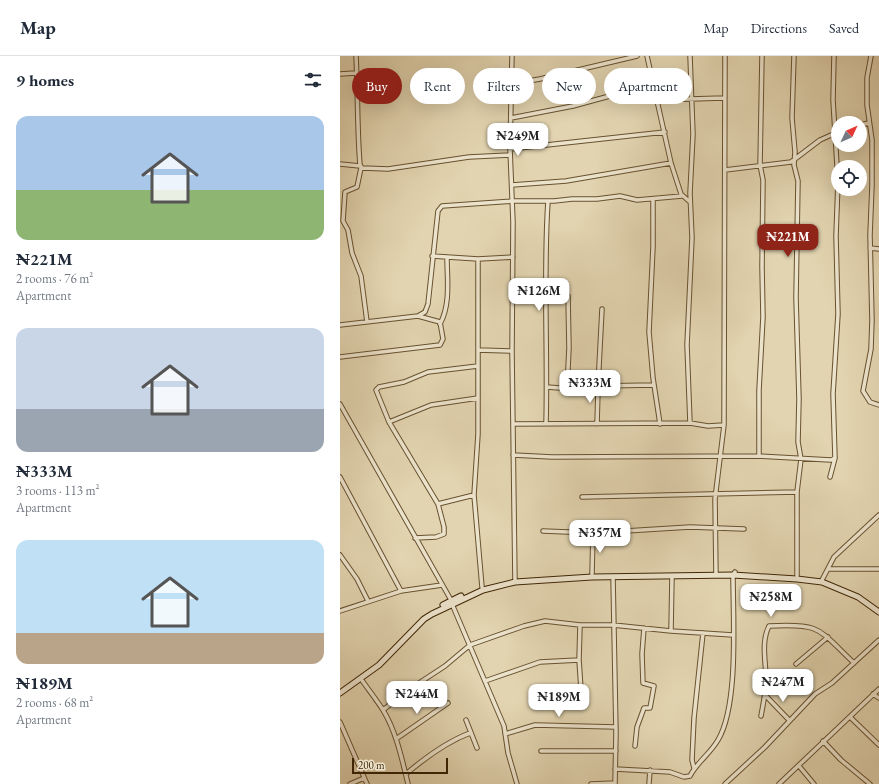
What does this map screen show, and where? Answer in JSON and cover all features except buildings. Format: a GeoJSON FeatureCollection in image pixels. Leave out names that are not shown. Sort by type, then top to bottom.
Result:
{"type":"FeatureCollection","features":[{"type":"Feature","properties":{"kind":"main road"},"geometry":{"type":"LineString","coordinates":[[340,690],[378,663],[422,617],[482,587],[515,580],[592,574],[734,574],[797,576],[822,580],[842,588],[859,595],[879,609]]}},
{"type":"Feature","properties":{"kind":"main road"},"geometry":{"type":"LineString","coordinates":[[340,693],[379,666],[424,619],[451,602],[483,590],[515,580],[716,574]]}},
{"type":"Feature","properties":{"kind":"main road"},"geometry":{"type":"LineString","coordinates":[[734,574],[797,578],[822,582],[842,588],[879,612]]}},
{"type":"Feature","properties":{"kind":"street"},"geometry":{"type":"LineString","coordinates":[[356,56],[356,68]]}},
{"type":"Feature","properties":{"kind":"street"},"geometry":{"type":"LineString","coordinates":[[512,56],[512,68]]}},
{"type":"Feature","properties":{"kind":"street"},"geometry":{"type":"LineString","coordinates":[[534,80],[636,56]]}},
{"type":"Feature","properties":{"kind":"street"},"geometry":{"type":"LineString","coordinates":[[647,56],[650,68]]}},
{"type":"Feature","properties":{"kind":"street"},"geometry":{"type":"LineString","coordinates":[[690,56],[691,68]]}},
{"type":"Feature","properties":{"kind":"street"},"geometry":{"type":"LineString","coordinates":[[716,574],[716,494],[724,425],[725,56]]}},
{"type":"Feature","properties":{"kind":"street"},"geometry":{"type":"LineString","coordinates":[[759,456],[759,390],[763,317],[763,180],[760,165],[762,56]]}},
{"type":"Feature","properties":{"kind":"street"},"geometry":{"type":"LineString","coordinates":[[794,56],[792,118],[794,160],[798,181],[796,287],[799,399],[798,442],[801,459],[797,492],[797,576]]}},
{"type":"Feature","properties":{"kind":"street"},"geometry":{"type":"LineString","coordinates":[[834,56],[833,100],[835,116]]}},
{"type":"Feature","properties":{"kind":"street"},"geometry":{"type":"LineString","coordinates":[[871,56],[867,91],[872,162],[870,248],[871,349],[863,391],[870,402],[879,406]]}},
{"type":"Feature","properties":{"kind":"street"},"geometry":{"type":"LineString","coordinates":[[340,74],[352,73]]}},
{"type":"Feature","properties":{"kind":"street"},"geometry":{"type":"LineString","coordinates":[[511,118],[573,106],[604,97]]}},
{"type":"Feature","properties":{"kind":"street"},"geometry":{"type":"LineString","coordinates":[[690,423],[686,345],[692,238],[690,202],[693,149],[692,100],[724,98]]}},
{"type":"Feature","properties":{"kind":"street"},"geometry":{"type":"LineString","coordinates":[[357,104],[360,167],[358,187],[345,192],[343,221],[348,230],[352,253],[361,276],[367,322]]}},
{"type":"Feature","properties":{"kind":"street"},"geometry":{"type":"LineString","coordinates":[[511,104],[510,155],[513,257],[512,351],[515,580]]}},
{"type":"Feature","properties":{"kind":"street"},"geometry":{"type":"LineString","coordinates":[[658,104],[671,163],[682,196],[690,202]]}},
{"type":"Feature","properties":{"kind":"street"},"geometry":{"type":"LineString","coordinates":[[510,149],[665,132]]}},
{"type":"Feature","properties":{"kind":"street"},"geometry":{"type":"LineString","coordinates":[[725,170],[794,160],[820,140],[831,135]]}},
{"type":"Feature","properties":{"kind":"street"},"geometry":{"type":"LineString","coordinates":[[830,477],[835,458],[833,394],[838,314],[836,236],[837,152]]}},
{"type":"Feature","properties":{"kind":"street"},"geometry":{"type":"LineString","coordinates":[[340,164],[388,169],[469,157],[510,155]]}},
{"type":"Feature","properties":{"kind":"street"},"geometry":{"type":"LineString","coordinates":[[512,186],[566,181],[671,163]]}},
{"type":"Feature","properties":{"kind":"street"},"geometry":{"type":"LineString","coordinates":[[340,325],[418,316],[424,314],[427,307],[432,256],[440,206],[448,204],[512,201],[597,199],[620,196],[634,200],[682,196]]}},
{"type":"Feature","properties":{"kind":"street"},"geometry":{"type":"LineString","coordinates":[[653,199],[653,247],[649,332],[654,385],[660,424]]}},
{"type":"Feature","properties":{"kind":"street"},"geometry":{"type":"LineString","coordinates":[[546,424],[547,387],[545,249],[548,201]]}},
{"type":"Feature","properties":{"kind":"street"},"geometry":{"type":"LineString","coordinates":[[870,248],[879,249]]}},
{"type":"Feature","properties":{"kind":"street"},"geometry":{"type":"LineString","coordinates":[[432,256],[478,258],[513,257]]}},
{"type":"Feature","properties":{"kind":"street"},"geometry":{"type":"LineString","coordinates":[[440,324],[444,314],[447,294],[447,257]]}},
{"type":"Feature","properties":{"kind":"street"},"geometry":{"type":"LineString","coordinates":[[478,258],[478,398],[474,495],[482,587]]}},
{"type":"Feature","properties":{"kind":"street"},"geometry":{"type":"LineString","coordinates":[[567,388],[569,348],[568,296]]}},
{"type":"Feature","properties":{"kind":"street"},"geometry":{"type":"LineString","coordinates":[[597,424],[602,309]]}},
{"type":"Feature","properties":{"kind":"street"},"geometry":{"type":"LineString","coordinates":[[340,357],[438,346],[442,343],[443,339],[440,324],[437,320],[426,319],[418,316]]}},
{"type":"Feature","properties":{"kind":"street"},"geometry":{"type":"LineString","coordinates":[[478,350],[512,351]]}},
{"type":"Feature","properties":{"kind":"street"},"geometry":{"type":"LineString","coordinates":[[415,538],[436,537],[444,534],[444,527],[438,504],[389,422],[376,392],[378,388],[404,382],[428,372],[478,366]]}},
{"type":"Feature","properties":{"kind":"street"},"geometry":{"type":"LineString","coordinates":[[547,387],[598,388],[654,385]]}},
{"type":"Feature","properties":{"kind":"street"},"geometry":{"type":"LineString","coordinates":[[389,422],[431,405],[478,398]]}},
{"type":"Feature","properties":{"kind":"street"},"geometry":{"type":"LineString","coordinates":[[340,404],[451,602],[504,726],[508,753],[517,784]]}},
{"type":"Feature","properties":{"kind":"street"},"geometry":{"type":"LineString","coordinates":[[514,424],[690,423],[708,426],[724,425]]}},
{"type":"Feature","properties":{"kind":"street"},"geometry":{"type":"LineString","coordinates":[[513,455],[559,457],[759,456],[831,460],[835,458]]}},
{"type":"Feature","properties":{"kind":"street"},"geometry":{"type":"LineString","coordinates":[[340,477],[401,592]]}},
{"type":"Feature","properties":{"kind":"street"},"geometry":{"type":"LineString","coordinates":[[582,497],[797,492]]}},
{"type":"Feature","properties":{"kind":"street"},"geometry":{"type":"LineString","coordinates":[[438,504],[474,495]]}},
{"type":"Feature","properties":{"kind":"street"},"geometry":{"type":"LineString","coordinates":[[822,580],[834,557],[879,515]]}},
{"type":"Feature","properties":{"kind":"street"},"geometry":{"type":"LineString","coordinates":[[543,531],[593,533],[716,527],[744,529]]}},
{"type":"Feature","properties":{"kind":"street"},"geometry":{"type":"LineString","coordinates":[[592,574],[593,533]]}},
{"type":"Feature","properties":{"kind":"street"},"geometry":{"type":"LineString","coordinates":[[340,555],[357,579],[368,601]]}},
{"type":"Feature","properties":{"kind":"street"},"geometry":{"type":"LineString","coordinates":[[828,569],[878,568]]}},
{"type":"Feature","properties":{"kind":"street"},"geometry":{"type":"LineString","coordinates":[[615,768],[670,772],[684,777],[690,776],[694,768],[718,741],[728,718],[732,688],[734,574]]}},
{"type":"Feature","properties":{"kind":"street"},"geometry":{"type":"LineString","coordinates":[[671,631],[672,576]]}},
{"type":"Feature","properties":{"kind":"street"},"geometry":{"type":"LineString","coordinates":[[591,784],[615,784],[616,727],[613,577]]}},
{"type":"Feature","properties":{"kind":"street"},"geometry":{"type":"LineString","coordinates":[[340,611],[368,601],[401,592],[442,585]]}},
{"type":"Feature","properties":{"kind":"street"},"geometry":{"type":"LineString","coordinates":[[383,710],[444,666],[470,645],[517,628],[545,622],[580,625],[613,625],[733,635]]}},
{"type":"Feature","properties":{"kind":"street"},"geometry":{"type":"LineString","coordinates":[[761,716],[766,684],[764,658],[766,631],[769,626],[798,624],[820,630],[854,662]]}},
{"type":"Feature","properties":{"kind":"street"},"geometry":{"type":"LineString","coordinates":[[580,625],[579,660],[581,689]]}},
{"type":"Feature","properties":{"kind":"street"},"geometry":{"type":"LineString","coordinates":[[635,746],[637,726],[644,708],[650,708],[654,686],[643,683],[642,654],[644,628]]}},
{"type":"Feature","properties":{"kind":"street"},"geometry":{"type":"LineString","coordinates":[[694,768],[692,760],[694,718],[703,633]]}},
{"type":"Feature","properties":{"kind":"street"},"geometry":{"type":"LineString","coordinates":[[796,664],[828,637]]}},
{"type":"Feature","properties":{"kind":"street"},"geometry":{"type":"LineString","coordinates":[[728,783],[765,747],[815,694],[832,683],[879,640]]}},
{"type":"Feature","properties":{"kind":"street"},"geometry":{"type":"LineString","coordinates":[[485,681],[540,662],[579,660]]}},
{"type":"Feature","properties":{"kind":"street"},"geometry":{"type":"LineString","coordinates":[[361,679],[383,710],[396,739],[408,784]]}},
{"type":"Feature","properties":{"kind":"street"},"geometry":{"type":"LineString","coordinates":[[779,784],[879,689]]}},
{"type":"Feature","properties":{"kind":"street"},"geometry":{"type":"LineString","coordinates":[[873,694],[879,698]]}},
{"type":"Feature","properties":{"kind":"street"},"geometry":{"type":"LineString","coordinates":[[764,695],[789,720]]}},
{"type":"Feature","properties":{"kind":"street"},"geometry":{"type":"LineString","coordinates":[[396,739],[448,704]]}},
{"type":"Feature","properties":{"kind":"street"},"geometry":{"type":"LineString","coordinates":[[850,717],[879,745]]}},
{"type":"Feature","properties":{"kind":"street"},"geometry":{"type":"LineString","coordinates":[[466,720],[477,748]]}},
{"type":"Feature","properties":{"kind":"street"},"geometry":{"type":"LineString","coordinates":[[340,722],[367,784]]}},
{"type":"Feature","properties":{"kind":"street"},"geometry":{"type":"LineString","coordinates":[[505,734],[535,725],[616,727]]}},
{"type":"Feature","properties":{"kind":"street"},"geometry":{"type":"LineString","coordinates":[[406,774],[442,746],[457,737],[470,733]]}},
{"type":"Feature","properties":{"kind":"street"},"geometry":{"type":"LineString","coordinates":[[823,741],[840,760],[870,784]]}},
{"type":"Feature","properties":{"kind":"street"},"geometry":{"type":"LineString","coordinates":[[541,751],[616,751]]}},
{"type":"Feature","properties":{"kind":"street"},"geometry":{"type":"LineString","coordinates":[[799,766],[814,784]]}},
{"type":"Feature","properties":{"kind":"street"},"geometry":{"type":"LineString","coordinates":[[649,784],[650,770]]}},
{"type":"Feature","properties":{"kind":"street"},"geometry":{"type":"LineString","coordinates":[[350,784],[364,778]]}}]}
